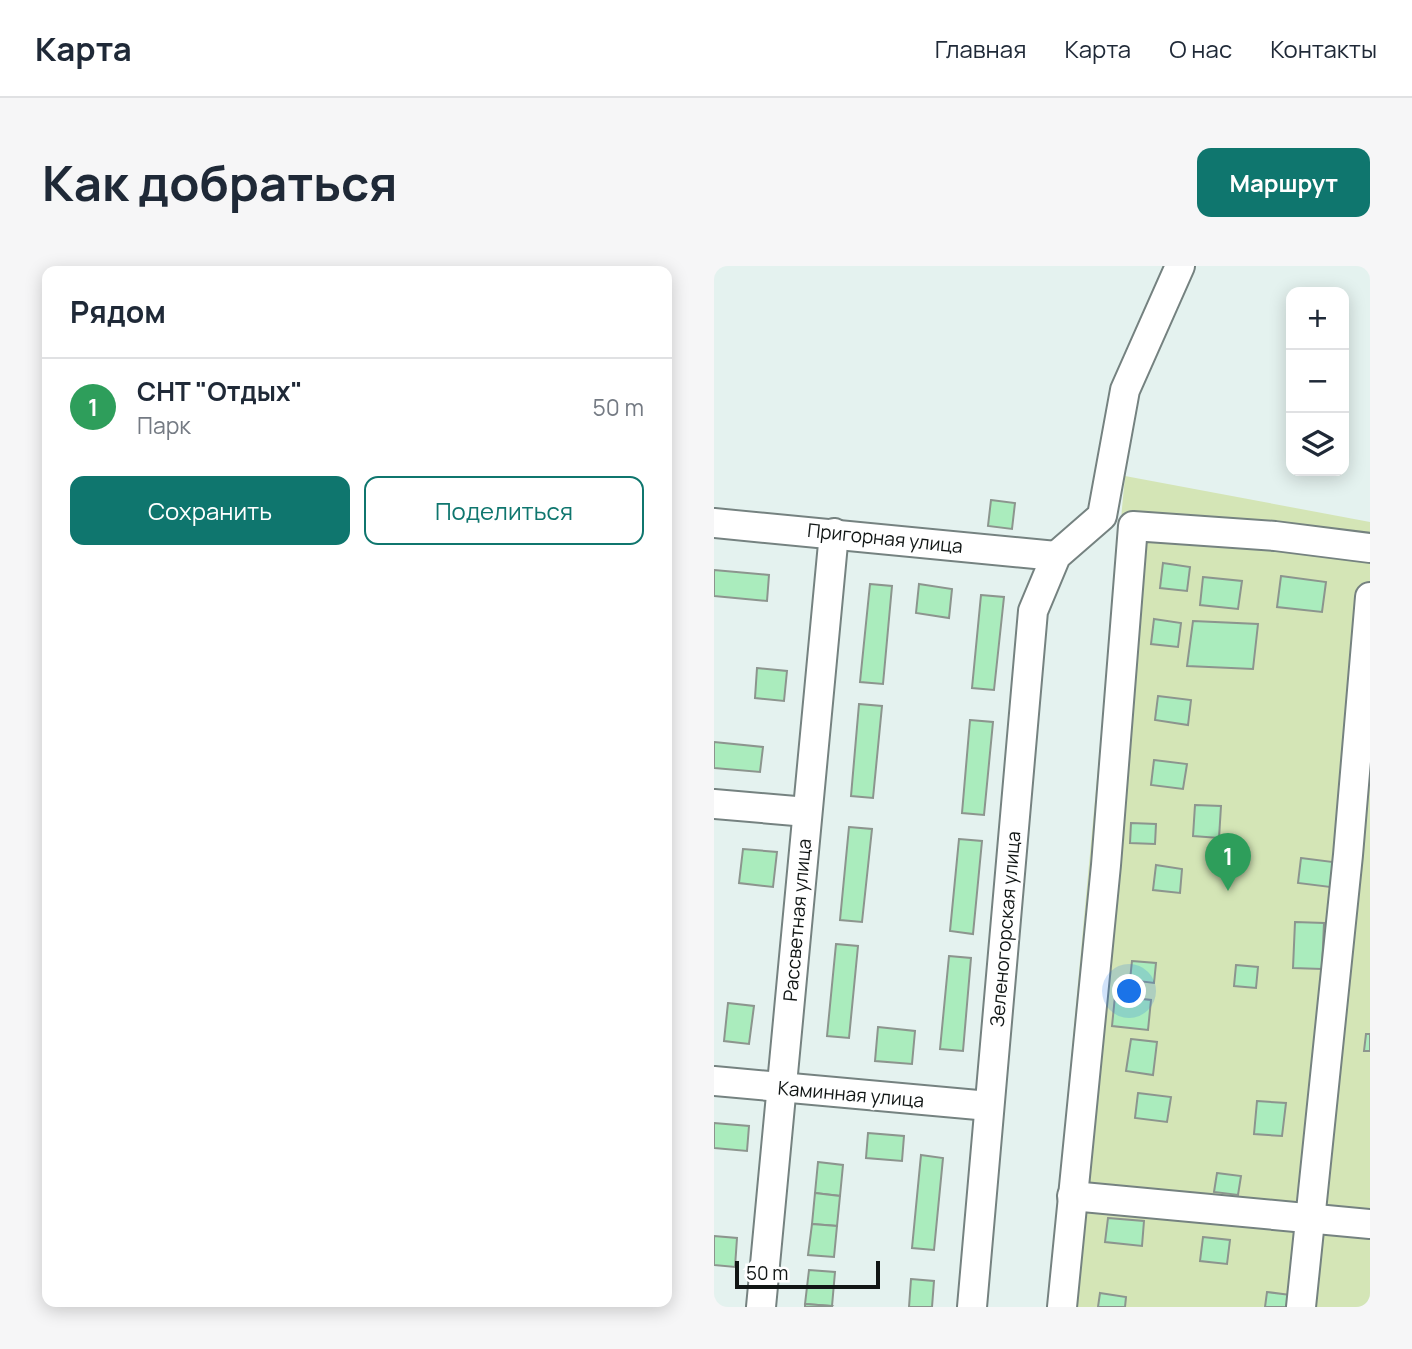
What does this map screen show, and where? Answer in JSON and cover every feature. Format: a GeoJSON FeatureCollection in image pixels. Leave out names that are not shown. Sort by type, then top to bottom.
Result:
{"type":"FeatureCollection","features":[{"type":"Feature","properties":{"kind":"street"},"geometry":{"type":"LineString","coordinates":[[1056,556],[1102,516],[1125,390],[1180,266]]}},
{"type":"Feature","properties":{"kind":"street"},"geometry":{"type":"LineString","coordinates":[[1102,516],[1133,526],[1275,536],[1370,548]]}},
{"type":"Feature","properties":{"kind":"street","name":"Пригорная улица"},"geometry":{"type":"LineString","coordinates":[[714,523],[1056,556]]}},
{"type":"Feature","properties":{"kind":"street"},"geometry":{"type":"LineString","coordinates":[[1062,1307],[1106,865],[1133,526]]}},
{"type":"Feature","properties":{"kind":"street","name":"Рассветная улица"},"geometry":{"type":"LineString","coordinates":[[761,1307],[834,533]]}},
{"type":"Feature","properties":{"kind":"street","name":"Зеленогорская улица"},"geometry":{"type":"LineString","coordinates":[[972,1307],[1033,611],[1056,556]]}},
{"type":"Feature","properties":{"kind":"street"},"geometry":{"type":"LineString","coordinates":[[1301,1307],[1348,855],[1370,597]]}},
{"type":"Feature","properties":{"kind":"street"},"geometry":{"type":"LineString","coordinates":[[714,804],[807,812]]}},
{"type":"Feature","properties":{"kind":"street","name":"Каминная улица"},"geometry":{"type":"LineString","coordinates":[[714,1081],[989,1106]]}},
{"type":"Feature","properties":{"kind":"street"},"geometry":{"type":"LineString","coordinates":[[1072,1196],[1370,1224]]}},
{"type":"Feature","properties":{"kind":"green space"},"geometry":{"type":"Polygon","coordinates":[[[1125,476],[1370,522],[1370,1307],[1048,1307],[1125,476]]]}},
{"type":"Feature","properties":{"kind":"building"},"geometry":{"type":"Polygon","coordinates":[[[991,500],[1015,503],[1012,529],[988,526],[991,500]]]}},
{"type":"Feature","properties":{"kind":"building"},"geometry":{"type":"Polygon","coordinates":[[[1163,563],[1190,567],[1187,591],[1160,588],[1163,563]]]}},
{"type":"Feature","properties":{"kind":"building"},"geometry":{"type":"Polygon","coordinates":[[[714,570],[769,575],[767,601],[714,596],[714,570]]]}},
{"type":"Feature","properties":{"kind":"building"},"geometry":{"type":"Polygon","coordinates":[[[1281,576],[1326,582],[1322,612],[1277,607],[1281,576]]]}},
{"type":"Feature","properties":{"kind":"building"},"geometry":{"type":"Polygon","coordinates":[[[1203,577],[1242,581],[1238,609],[1200,605],[1203,577]]]}},
{"type":"Feature","properties":{"kind":"building"},"geometry":{"type":"Polygon","coordinates":[[[870,584],[892,586],[883,684],[860,682],[870,584]]]}},
{"type":"Feature","properties":{"kind":"building"},"geometry":{"type":"Polygon","coordinates":[[[919,584],[952,589],[949,618],[916,613],[919,584]]]}},
{"type":"Feature","properties":{"kind":"building"},"geometry":{"type":"Polygon","coordinates":[[[981,595],[1004,597],[994,690],[972,688],[981,595]]]}},
{"type":"Feature","properties":{"kind":"building"},"geometry":{"type":"Polygon","coordinates":[[[1154,619],[1181,623],[1178,647],[1151,644],[1154,619]]]}},
{"type":"Feature","properties":{"kind":"building"},"geometry":{"type":"Polygon","coordinates":[[[1193,621],[1258,624],[1253,669],[1187,666],[1193,621]]]}},
{"type":"Feature","properties":{"kind":"building"},"geometry":{"type":"Polygon","coordinates":[[[757,668],[787,671],[784,701],[755,698],[757,668]]]}},
{"type":"Feature","properties":{"kind":"building"},"geometry":{"type":"Polygon","coordinates":[[[1158,696],[1191,700],[1188,725],[1155,720],[1158,696]]]}},
{"type":"Feature","properties":{"kind":"building"},"geometry":{"type":"Polygon","coordinates":[[[859,704],[882,706],[873,798],[851,796],[859,704]]]}},
{"type":"Feature","properties":{"kind":"building"},"geometry":{"type":"Polygon","coordinates":[[[970,720],[993,722],[984,815],[962,813],[970,720]]]}},
{"type":"Feature","properties":{"kind":"building"},"geometry":{"type":"Polygon","coordinates":[[[714,742],[763,747],[760,772],[714,768],[714,742]]]}},
{"type":"Feature","properties":{"kind":"building"},"geometry":{"type":"Polygon","coordinates":[[[1154,760],[1187,764],[1183,789],[1151,785],[1154,760]]]}},
{"type":"Feature","properties":{"kind":"building"},"geometry":{"type":"Polygon","coordinates":[[[1195,805],[1221,806],[1219,838],[1193,836],[1195,805]]]}},
{"type":"Feature","properties":{"kind":"building"},"geometry":{"type":"Polygon","coordinates":[[[1131,823],[1156,824],[1155,844],[1130,843],[1131,823]]]}},
{"type":"Feature","properties":{"kind":"building"},"geometry":{"type":"Polygon","coordinates":[[[849,827],[872,829],[862,922],[840,920],[849,827]]]}},
{"type":"Feature","properties":{"kind":"building"},"geometry":{"type":"Polygon","coordinates":[[[959,839],[982,841],[973,934],[950,931],[959,839]]]}},
{"type":"Feature","properties":{"kind":"building"},"geometry":{"type":"Polygon","coordinates":[[[743,849],[777,852],[773,887],[739,883],[743,849]]]}},
{"type":"Feature","properties":{"kind":"building"},"geometry":{"type":"Polygon","coordinates":[[[1301,858],[1333,862],[1330,887],[1298,883],[1301,858]]]}},
{"type":"Feature","properties":{"kind":"building"},"geometry":{"type":"Polygon","coordinates":[[[1156,865],[1182,869],[1180,893],[1153,890],[1156,865]]]}},
{"type":"Feature","properties":{"kind":"building"},"geometry":{"type":"Polygon","coordinates":[[[1295,922],[1324,923],[1322,969],[1293,968],[1295,922]]]}},
{"type":"Feature","properties":{"kind":"building"},"geometry":{"type":"Polygon","coordinates":[[[836,944],[858,946],[849,1038],[827,1036],[836,944]]]}},
{"type":"Feature","properties":{"kind":"building"},"geometry":{"type":"Polygon","coordinates":[[[949,956],[971,958],[963,1051],[940,1049],[949,956]]]}},
{"type":"Feature","properties":{"kind":"building"},"geometry":{"type":"Polygon","coordinates":[[[1132,961],[1156,963],[1154,983],[1130,980],[1132,961]]]}},
{"type":"Feature","properties":{"kind":"building"},"geometry":{"type":"Polygon","coordinates":[[[1236,965],[1258,967],[1256,988],[1234,986],[1236,965]]]}},
{"type":"Feature","properties":{"kind":"building"},"geometry":{"type":"Polygon","coordinates":[[[1115,996],[1151,1000],[1148,1030],[1112,1026],[1115,996]]]}},
{"type":"Feature","properties":{"kind":"building"},"geometry":{"type":"Polygon","coordinates":[[[728,1003],[754,1006],[749,1044],[724,1041],[728,1003]]]}},
{"type":"Feature","properties":{"kind":"building"},"geometry":{"type":"Polygon","coordinates":[[[878,1027],[915,1031],[912,1064],[875,1061],[878,1027]]]}},
{"type":"Feature","properties":{"kind":"building"},"geometry":{"type":"Polygon","coordinates":[[[1366,1034],[1370,1034],[1370,1051],[1364,1051],[1366,1034]]]}},
{"type":"Feature","properties":{"kind":"building"},"geometry":{"type":"Polygon","coordinates":[[[1131,1039],[1157,1042],[1153,1075],[1126,1071],[1131,1039]]]}},
{"type":"Feature","properties":{"kind":"building"},"geometry":{"type":"Polygon","coordinates":[[[1138,1093],[1171,1097],[1167,1122],[1135,1118],[1138,1093]]]}},
{"type":"Feature","properties":{"kind":"building"},"geometry":{"type":"Polygon","coordinates":[[[1257,1101],[1286,1103],[1282,1136],[1254,1134],[1257,1101]]]}},
{"type":"Feature","properties":{"kind":"building"},"geometry":{"type":"Polygon","coordinates":[[[714,1123],[749,1126],[747,1151],[714,1148],[714,1123]]]}},
{"type":"Feature","properties":{"kind":"building"},"geometry":{"type":"Polygon","coordinates":[[[868,1133],[904,1136],[902,1161],[866,1158],[868,1133]]]}},
{"type":"Feature","properties":{"kind":"building"},"geometry":{"type":"Polygon","coordinates":[[[921,1155],[943,1158],[934,1250],[912,1248],[921,1155]]]}},
{"type":"Feature","properties":{"kind":"building"},"geometry":{"type":"Polygon","coordinates":[[[818,1162],[843,1165],[840,1196],[815,1193],[818,1162]]]}},
{"type":"Feature","properties":{"kind":"building"},"geometry":{"type":"Polygon","coordinates":[[[1217,1173],[1241,1176],[1238,1195],[1214,1192],[1217,1173]]]}},
{"type":"Feature","properties":{"kind":"building"},"geometry":{"type":"Polygon","coordinates":[[[815,1193],[840,1196],[837,1226],[812,1224],[815,1193]]]}},
{"type":"Feature","properties":{"kind":"building"},"geometry":{"type":"Polygon","coordinates":[[[1108,1218],[1144,1221],[1142,1246],[1105,1242],[1108,1218]]]}},
{"type":"Feature","properties":{"kind":"building"},"geometry":{"type":"Polygon","coordinates":[[[812,1224],[837,1226],[834,1257],[808,1255],[812,1224]]]}},
{"type":"Feature","properties":{"kind":"building"},"geometry":{"type":"Polygon","coordinates":[[[714,1236],[737,1238],[735,1267],[714,1265],[714,1236]]]}},
{"type":"Feature","properties":{"kind":"building"},"geometry":{"type":"Polygon","coordinates":[[[1203,1237],[1230,1240],[1227,1264],[1200,1261],[1203,1237]]]}},
{"type":"Feature","properties":{"kind":"building"},"geometry":{"type":"Polygon","coordinates":[[[809,1270],[835,1272],[832,1306],[805,1304],[809,1270]]]}},
{"type":"Feature","properties":{"kind":"building"},"geometry":{"type":"Polygon","coordinates":[[[911,1279],[934,1281],[932,1307],[909,1307],[911,1279]]]}},
{"type":"Feature","properties":{"kind":"building"},"geometry":{"type":"Polygon","coordinates":[[[1267,1292],[1291,1295],[1290,1307],[1265,1307],[1267,1292]]]}},
{"type":"Feature","properties":{"kind":"building"},"geometry":{"type":"Polygon","coordinates":[[[1100,1293],[1126,1297],[1125,1307],[1098,1307],[1100,1293]]]}},
{"type":"Feature","properties":{"kind":"building"},"geometry":{"type":"Polygon","coordinates":[[[805,1304],[832,1306],[805,1307],[805,1304]]]}},
{"type":"Feature","properties":{"kind":"place","name":"СНТ \"Отдых\""},"geometry":{"type":"Point","coordinates":[1228,891]}}]}
